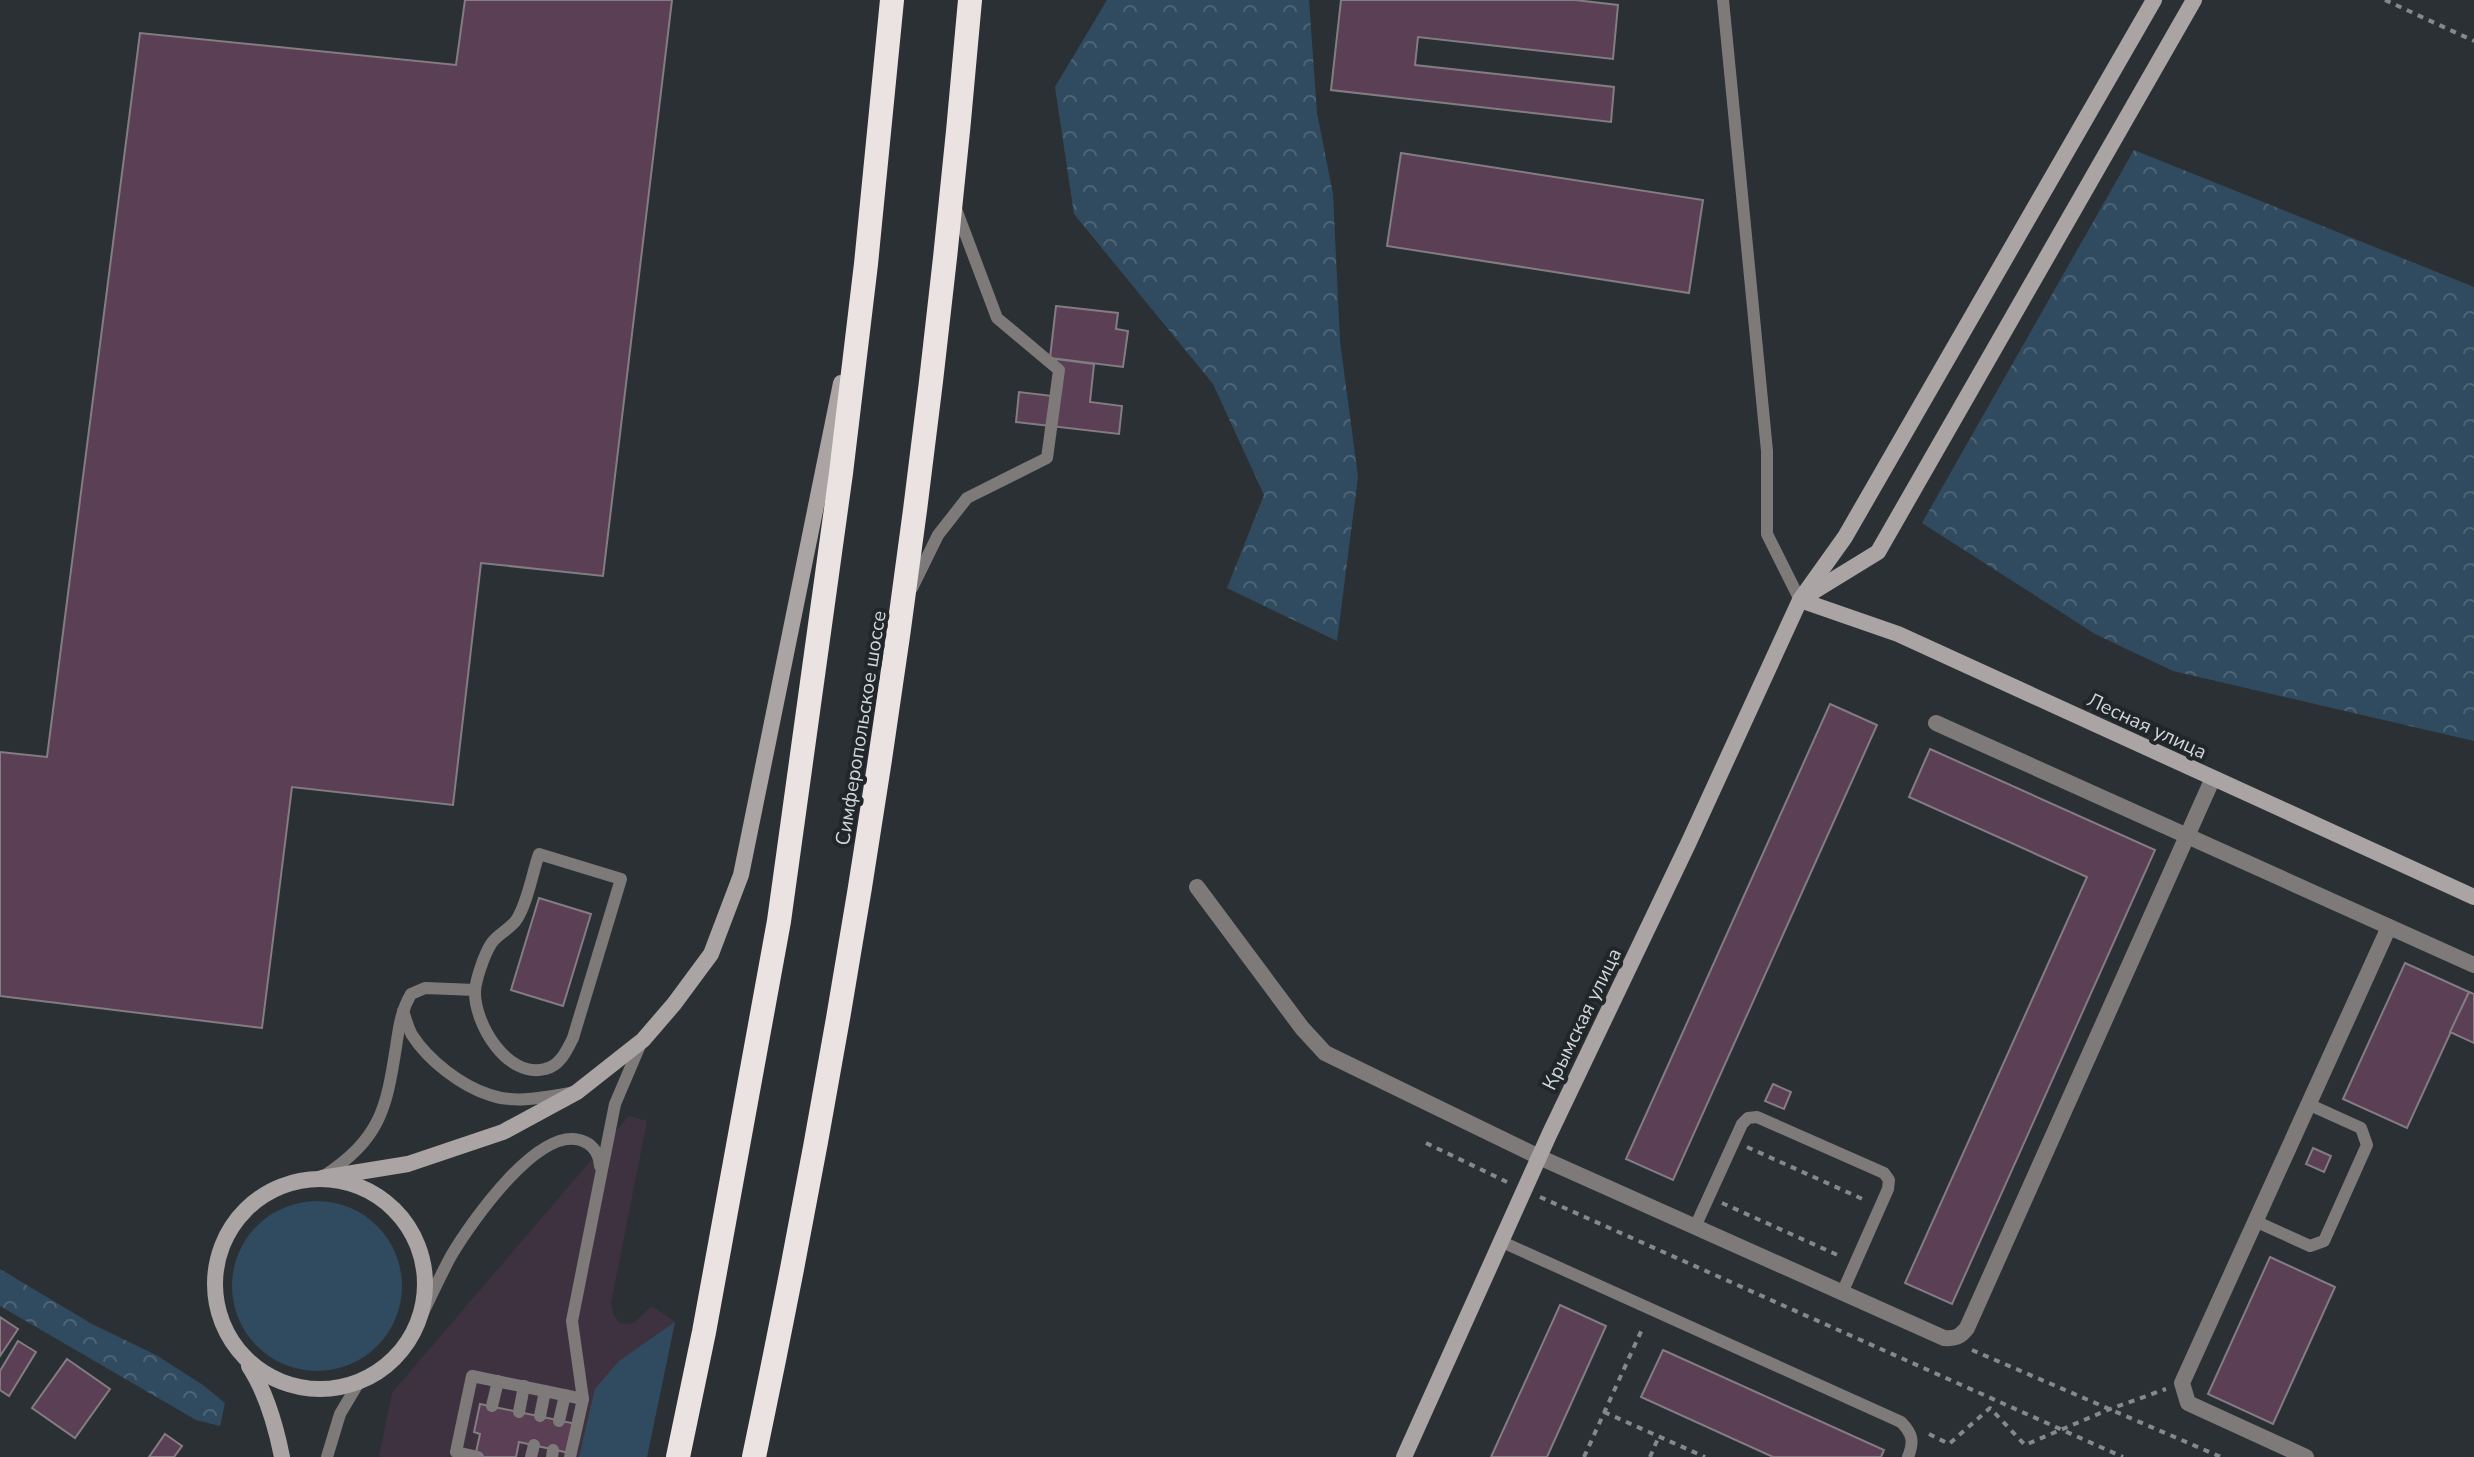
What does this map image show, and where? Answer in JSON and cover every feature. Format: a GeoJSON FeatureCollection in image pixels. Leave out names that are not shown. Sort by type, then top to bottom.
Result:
{"type":"FeatureCollection","features":[{"type":"Feature","properties":{"kind":"highway"},"geometry":{"type":"LineString","coordinates":[[678,1457],[779,921],[841,473],[866,264],[892,0]]}},
{"type":"Feature","properties":{"kind":"highway","name":"Симферопольское шоссе"},"geometry":{"type":"LineString","coordinates":[[754,1457],[855,926],[904,605],[953,202],[970,0]]}},
{"type":"Feature","properties":{"kind":"street","name":"Крымская улица"},"geometry":{"type":"LineString","coordinates":[[1404,1457],[1500,1241],[1800,600],[1845,537],[2154,0]]}},
{"type":"Feature","properties":{"kind":"street"},"geometry":{"type":"LineString","coordinates":[[1800,600],[1878,552],[2194,0]]}},
{"type":"Feature","properties":{"kind":"street"},"geometry":{"type":"LineString","coordinates":[[282,1457],[258,1380],[223,1326],[215,1297],[215,1267],[224,1238],[241,1213],[264,1194],[292,1182],[408,1164],[503,1132],[577,1092],[643,1040],[711,954],[741,875],[866,264]]}},
{"type":"Feature","properties":{"kind":"street","name":"Лесная улица"},"geometry":{"type":"LineString","coordinates":[[1800,600],[1898,634],[2474,897]]}},
{"type":"Feature","properties":{"kind":"street"},"geometry":{"type":"LineString","coordinates":[[1936,723],[2474,965]]}},
{"type":"Feature","properties":{"kind":"street"},"geometry":{"type":"LineString","coordinates":[[1197,887],[1302,1028],[1325,1053],[1539,1157],[1952,1339],[1967,1328],[2213,778]]}},
{"type":"Feature","properties":{"kind":"street"},"geometry":{"type":"LineString","coordinates":[[2306,1457],[2188,1403],[2182,1383],[2389,927]]}},
{"type":"Feature","properties":{"kind":"street"},"geometry":{"type":"LineString","coordinates":[[239,1352],[264,1373],[294,1386],[327,1389],[359,1382],[384,1367],[404,1347],[418,1323],[425,1295],[424,1266],[415,1238],[399,1214],[377,1195],[351,1183],[322,1178]]}},
{"type":"Feature","properties":{"kind":"lane"},"geometry":{"type":"LineString","coordinates":[[1723,0],[1764,421],[1767,534],[1800,600]]}},
{"type":"Feature","properties":{"kind":"lane"},"geometry":{"type":"LineString","coordinates":[[904,605],[938,535],[967,498],[1047,458],[1059,370],[997,318],[953,202]]}},
{"type":"Feature","properties":{"kind":"lane"},"geometry":{"type":"LineString","coordinates":[[539,854],[621,879],[583,1010],[562,1058],[546,1069],[530,1069],[507,1060],[491,1040],[479,1015],[475,990],[491,944],[517,920],[539,854]]}},
{"type":"Feature","properties":{"kind":"lane"},"geometry":{"type":"LineString","coordinates":[[322,1178],[352,1157],[371,1134],[386,1105],[402,1008],[411,994],[425,988],[475,990]]}},
{"type":"Feature","properties":{"kind":"lane"},"geometry":{"type":"LineString","coordinates":[[402,1008],[411,1033],[426,1052],[456,1078],[490,1096],[528,1099],[577,1092]]}},
{"type":"Feature","properties":{"kind":"lane"},"geometry":{"type":"LineString","coordinates":[[570,1457],[583,1399],[572,1321],[615,1104],[643,1040]]}},
{"type":"Feature","properties":{"kind":"lane"},"geometry":{"type":"LineString","coordinates":[[2255,1221],[2310,1246],[2324,1241],[2367,1145],[2361,1128],[2308,1104]]}},
{"type":"Feature","properties":{"kind":"lane"},"geometry":{"type":"LineString","coordinates":[[1695,1227],[1734,1141],[1748,1118],[1757,1117],[1884,1173],[1889,1180],[1888,1189],[1842,1293]]}},
{"type":"Feature","properties":{"kind":"lane"},"geometry":{"type":"LineString","coordinates":[[418,1323],[452,1255],[494,1194],[528,1160],[550,1143],[566,1138],[582,1140],[593,1147],[600,1160],[600,1175]]}},
{"type":"Feature","properties":{"kind":"lane"},"geometry":{"type":"LineString","coordinates":[[1500,1241],[1901,1422],[1911,1432],[1913,1445],[1908,1457]]}},
{"type":"Feature","properties":{"kind":"lane"},"geometry":{"type":"LineString","coordinates":[[478,1457],[456,1452],[472,1376],[583,1399]]}},
{"type":"Feature","properties":{"kind":"lane"},"geometry":{"type":"LineString","coordinates":[[492,1406],[498,1381]]}},
{"type":"Feature","properties":{"kind":"lane"},"geometry":{"type":"LineString","coordinates":[[327,1457],[340,1414],[359,1382]]}},
{"type":"Feature","properties":{"kind":"lane"},"geometry":{"type":"LineString","coordinates":[[519,1412],[524,1386]]}},
{"type":"Feature","properties":{"kind":"lane"},"geometry":{"type":"LineString","coordinates":[[540,1416],[545,1391]]}},
{"type":"Feature","properties":{"kind":"lane"},"geometry":{"type":"LineString","coordinates":[[559,1421],[565,1395]]}},
{"type":"Feature","properties":{"kind":"path"},"geometry":{"type":"LineString","coordinates":[[2385,0],[2474,41]]}},
{"type":"Feature","properties":{"kind":"path"},"geometry":{"type":"LineString","coordinates":[[1734,1141],[1881,1207]]}},
{"type":"Feature","properties":{"kind":"path"},"geometry":{"type":"LineString","coordinates":[[1426,1143],[1524,1190],[2123,1457]]}},
{"type":"Feature","properties":{"kind":"path"},"geometry":{"type":"LineString","coordinates":[[1709,1197],[1855,1263]]}},
{"type":"Feature","properties":{"kind":"path"},"geometry":{"type":"LineString","coordinates":[[1584,1457],[1643,1327]]}},
{"type":"Feature","properties":{"kind":"path"},"geometry":{"type":"LineString","coordinates":[[1944,1338],[2221,1457]]}},
{"type":"Feature","properties":{"kind":"path"},"geometry":{"type":"LineString","coordinates":[[1949,1444],[1990,1408],[2025,1445],[2182,1383]]}},
{"type":"Feature","properties":{"kind":"path"},"geometry":{"type":"LineString","coordinates":[[1604,1412],[1705,1457]]}},
{"type":"Feature","properties":{"kind":"path"},"geometry":{"type":"LineString","coordinates":[[1650,1457],[1659,1436]]}},
{"type":"Feature","properties":{"kind":"shaded area"},"geometry":{"type":"Polygon","coordinates":[[[629,1116],[647,1121],[611,1303],[613,1314],[619,1323],[628,1324],[635,1322],[652,1306],[675,1322],[647,1457],[379,1457],[392,1393],[629,1116]]]}},
{"type":"Feature","properties":{"kind":"green space"},"geometry":{"type":"Polygon","coordinates":[[[1107,0],[1309,0],[1317,113],[1333,194],[1340,341],[1358,477],[1337,641],[1227,588],[1264,495],[1213,384],[1074,214],[1055,87],[1107,0]]]}},
{"type":"Feature","properties":{"kind":"green space"},"geometry":{"type":"Polygon","coordinates":[[[2134,150],[2474,287],[2474,741],[2173,671],[2095,634],[1922,523],[2134,150]]]}},
{"type":"Feature","properties":{"kind":"green space"},"geometry":{"type":"Polygon","coordinates":[[[317,1201],[349,1208],[377,1226],[395,1254],[402,1286],[395,1318],[377,1346],[349,1364],[317,1371],[285,1364],[257,1346],[239,1318],[232,1286],[239,1254],[257,1226],[285,1208],[317,1201]]]}},
{"type":"Feature","properties":{"kind":"green space"},"geometry":{"type":"Polygon","coordinates":[[[0,1269],[92,1324],[156,1355],[203,1385],[225,1403],[220,1426],[196,1420],[0,1306],[0,1269]]]}},
{"type":"Feature","properties":{"kind":"green space"},"geometry":{"type":"Polygon","coordinates":[[[675,1322],[647,1457],[579,1457],[595,1389],[619,1361],[675,1322]]]}},
{"type":"Feature","properties":{"kind":"building"},"geometry":{"type":"Polygon","coordinates":[[[465,0],[672,0],[603,576],[481,563],[453,805],[292,787],[262,1028],[0,996],[0,752],[47,757],[140,33],[456,65],[465,0]]]}},
{"type":"Feature","properties":{"kind":"building"},"geometry":{"type":"Polygon","coordinates":[[[1341,0],[1575,0],[1618,5],[1613,59],[1418,37],[1415,65],[1614,87],[1611,122],[1331,90],[1341,0]]]}},
{"type":"Feature","properties":{"kind":"building"},"geometry":{"type":"Polygon","coordinates":[[[1401,153],[1703,200],[1689,293],[1387,246],[1401,153]]]}},
{"type":"Feature","properties":{"kind":"building"},"geometry":{"type":"Polygon","coordinates":[[[1056,306],[1118,313],[1116,329],[1128,331],[1123,367],[1050,358],[1056,306]]]}},
{"type":"Feature","properties":{"kind":"building"},"geometry":{"type":"Polygon","coordinates":[[[1056,359],[1094,364],[1090,402],[1122,406],[1119,434],[1016,422],[1019,392],[1052,396],[1056,359]]]}},
{"type":"Feature","properties":{"kind":"building"},"geometry":{"type":"Polygon","coordinates":[[[1830,704],[1877,725],[1673,1180],[1626,1159],[1830,704]]]}},
{"type":"Feature","properties":{"kind":"building"},"geometry":{"type":"Polygon","coordinates":[[[1930,749],[2155,850],[1952,1304],[1905,1283],[2087,877],[1909,797],[1930,749]]]}},
{"type":"Feature","properties":{"kind":"building"},"geometry":{"type":"Polygon","coordinates":[[[539,898],[591,914],[563,1006],[511,990],[539,898]]]}},
{"type":"Feature","properties":{"kind":"building"},"geometry":{"type":"Polygon","coordinates":[[[2405,963],[2469,992],[2407,1128],[2343,1099],[2405,963]]]}},
{"type":"Feature","properties":{"kind":"building"},"geometry":{"type":"Polygon","coordinates":[[[2469,992],[2474,994],[2474,1043],[2450,1032],[2469,992]]]}},
{"type":"Feature","properties":{"kind":"building"},"geometry":{"type":"Polygon","coordinates":[[[1773,1084],[1791,1092],[1784,1109],[1765,1101],[1773,1084]]]}},
{"type":"Feature","properties":{"kind":"building"},"geometry":{"type":"Polygon","coordinates":[[[2313,1148],[2331,1156],[2324,1172],[2306,1164],[2313,1148]]]}},
{"type":"Feature","properties":{"kind":"building"},"geometry":{"type":"Polygon","coordinates":[[[2270,1257],[2335,1287],[2273,1424],[2208,1394],[2270,1257]]]}},
{"type":"Feature","properties":{"kind":"building"},"geometry":{"type":"Polygon","coordinates":[[[1560,1305],[1606,1326],[1547,1457],[1491,1457],[1560,1305]]]}},
{"type":"Feature","properties":{"kind":"building"},"geometry":{"type":"Polygon","coordinates":[[[0,1317],[18,1329],[0,1356],[0,1317]]]}},
{"type":"Feature","properties":{"kind":"building"},"geometry":{"type":"Polygon","coordinates":[[[18,1341],[36,1352],[9,1396],[0,1390],[0,1371],[18,1341]]]}},
{"type":"Feature","properties":{"kind":"building"},"geometry":{"type":"Polygon","coordinates":[[[1663,1350],[1884,1450],[1881,1457],[1773,1457],[1641,1397],[1663,1350]]]}},
{"type":"Feature","properties":{"kind":"building"},"geometry":{"type":"Polygon","coordinates":[[[67,1359],[110,1389],[75,1438],[32,1408],[67,1359]]]}},
{"type":"Feature","properties":{"kind":"building"},"geometry":{"type":"Polygon","coordinates":[[[480,1404],[581,1425],[574,1454],[519,1442],[516,1457],[475,1457],[480,1434],[474,1432],[480,1404]]]}},
{"type":"Feature","properties":{"kind":"building"},"geometry":{"type":"Polygon","coordinates":[[[165,1434],[182,1446],[174,1457],[149,1457],[165,1434]]]}}]}
